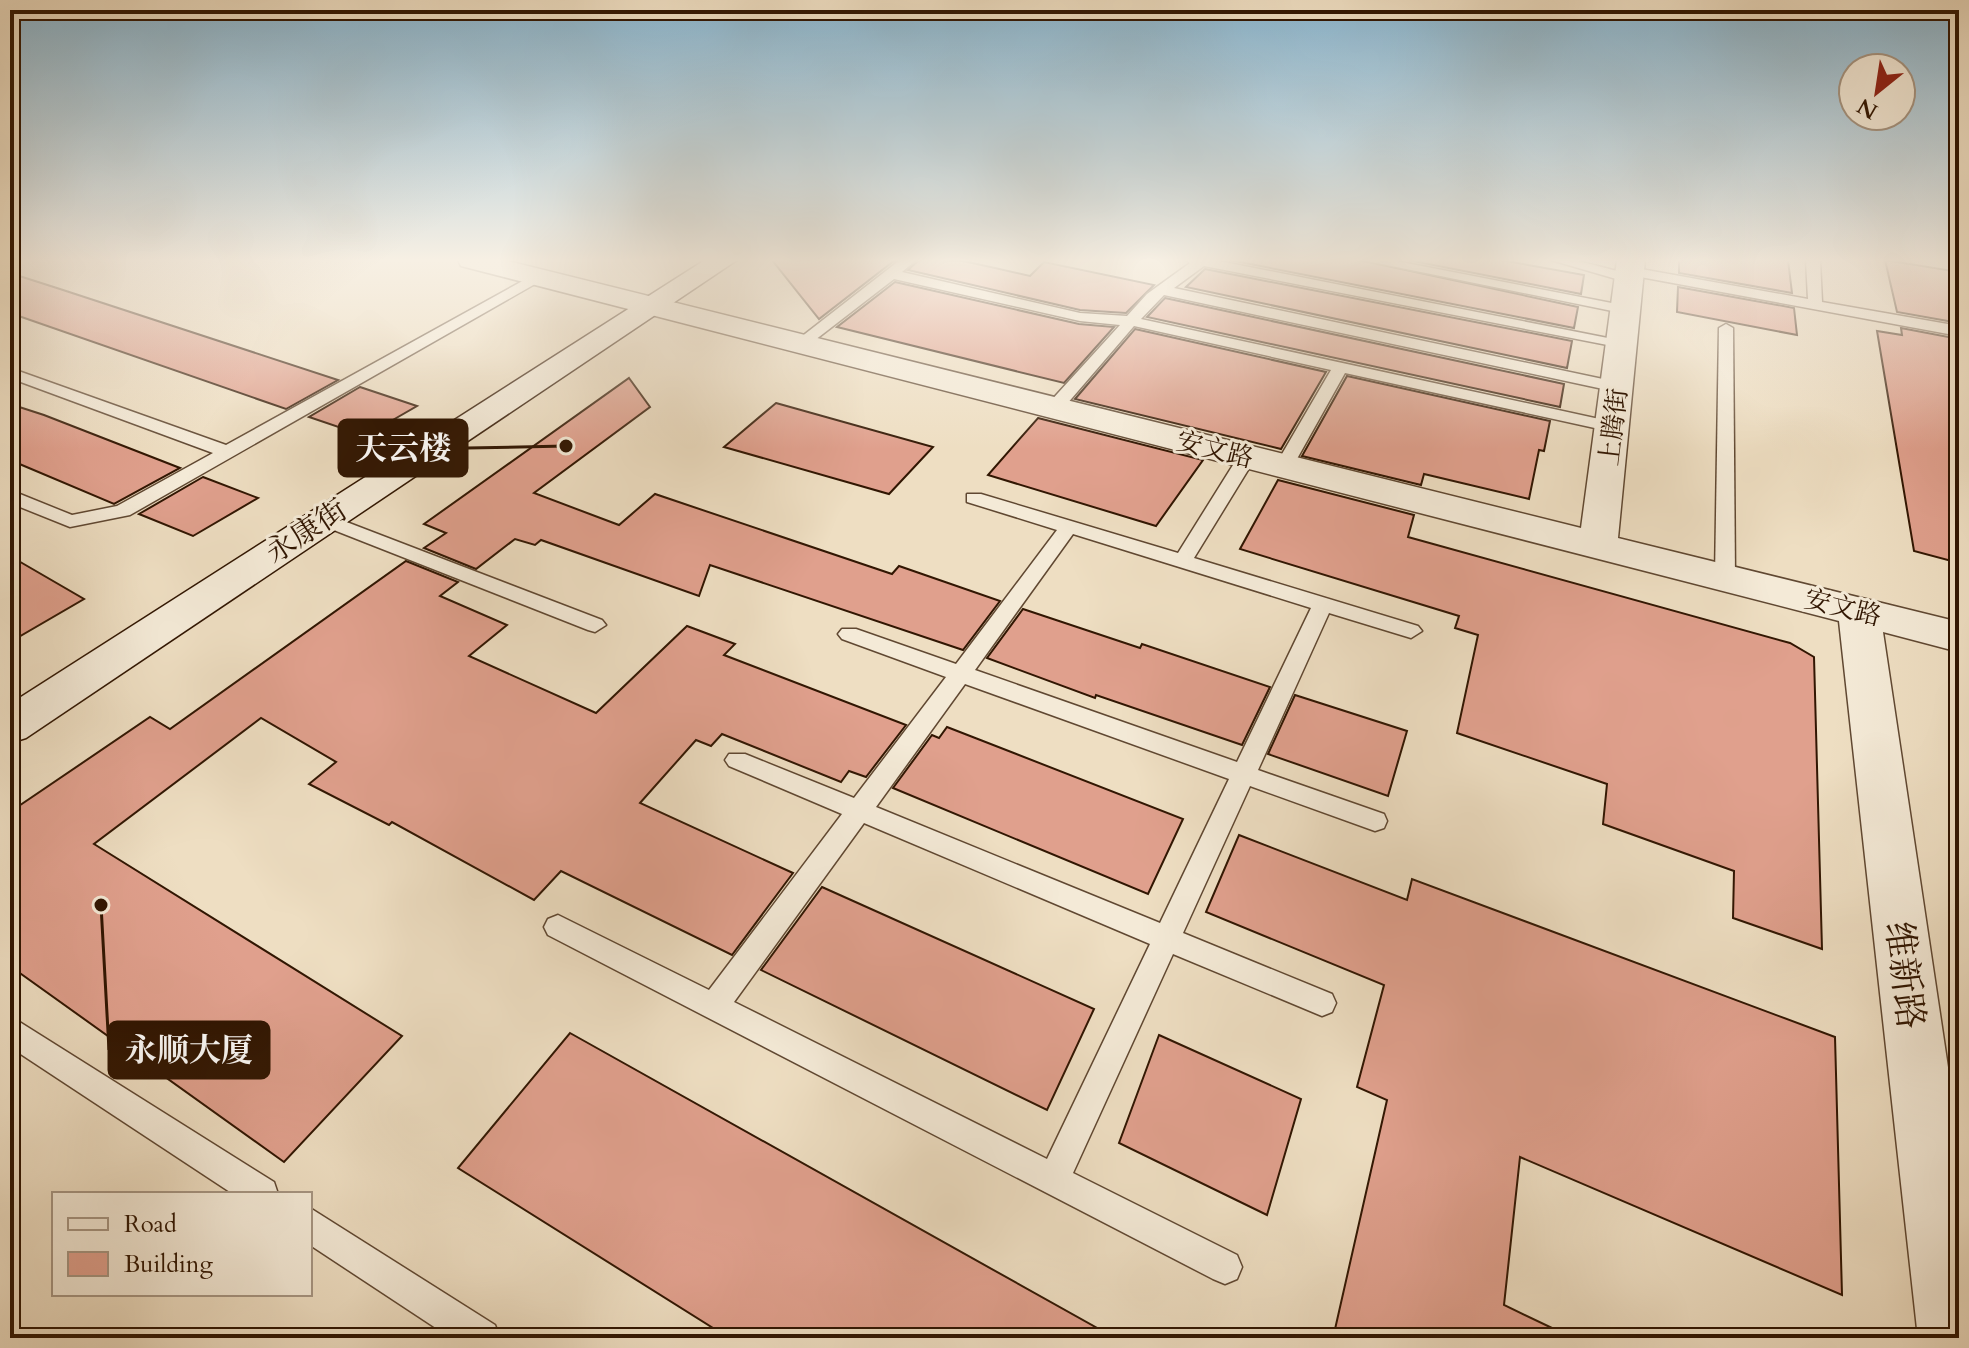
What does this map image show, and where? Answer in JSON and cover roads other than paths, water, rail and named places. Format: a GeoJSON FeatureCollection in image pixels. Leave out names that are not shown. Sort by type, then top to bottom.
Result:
{"type":"FeatureCollection","features":[{"type":"Feature","properties":{"kind":"street","name":"永康街"},"geometry":{"type":"LineString","coordinates":[[10,726],[626,323]]}},
{"type":"Feature","properties":{"kind":"street","name":"安文路"},"geometry":{"type":"LineString","coordinates":[[718,323],[1959,637]]}},
{"type":"Feature","properties":{"kind":"street","name":"上腾街"},"geometry":{"type":"LineString","coordinates":[[1598,545],[1625,323]]}},
{"type":"Feature","properties":{"kind":"street","name":"维新路"},"geometry":{"type":"LineString","coordinates":[[1859,611],[1953,1338]]}},
{"type":"Feature","properties":{"kind":"lane"},"geometry":{"type":"LineString","coordinates":[[10,496],[70,521],[123,511],[456,323]]}},
{"type":"Feature","properties":{"kind":"lane"},"geometry":{"type":"LineString","coordinates":[[801,344],[828,323]]}},
{"type":"Feature","properties":{"kind":"lane"},"geometry":{"type":"LineString","coordinates":[[1054,408],[1129,323]]}},
{"type":"Feature","properties":{"kind":"lane"},"geometry":{"type":"LineString","coordinates":[[1140,323],[1613,427]]}},
{"type":"Feature","properties":{"kind":"lane"},"geometry":{"type":"LineString","coordinates":[[1316,323],[1617,387]]}},
{"type":"Feature","properties":{"kind":"lane"},"geometry":{"type":"LineString","coordinates":[[1508,323],[1623,346]]}},
{"type":"Feature","properties":{"kind":"lane"},"geometry":{"type":"LineString","coordinates":[[1914,323],[1959,331]]}},
{"type":"Feature","properties":{"kind":"lane"},"geometry":{"type":"LineString","coordinates":[[1725,577],[1726,328]]}},
{"type":"Feature","properties":{"kind":"lane"},"geometry":{"type":"LineString","coordinates":[[1284,466],[1340,367]]}},
{"type":"Feature","properties":{"kind":"lane"},"geometry":{"type":"LineString","coordinates":[[10,373],[228,452]]}},
{"type":"Feature","properties":{"kind":"lane"},"geometry":{"type":"LineString","coordinates":[[1183,561],[1247,457]]}},
{"type":"Feature","properties":{"kind":"lane"},"geometry":{"type":"LineString","coordinates":[[974,498],[1411,631]]}},
{"type":"Feature","properties":{"kind":"lane"},"geometry":{"type":"LineString","coordinates":[[323,519],[595,625]]}},
{"type":"Feature","properties":{"kind":"lane"},"geometry":{"type":"LineString","coordinates":[[714,1006],[1069,527]]}},
{"type":"Feature","properties":{"kind":"lane"},"geometry":{"type":"LineString","coordinates":[[1054,1179],[1323,604]]}},
{"type":"Feature","properties":{"kind":"lane"},"geometry":{"type":"LineString","coordinates":[[849,634],[1375,821]]}},
{"type":"Feature","properties":{"kind":"lane"},"geometry":{"type":"LineString","coordinates":[[737,760],[1322,1003]]}},
{"type":"Feature","properties":{"kind":"lane"},"geometry":{"type":"LineString","coordinates":[[558,927],[1225,1267]]}},
{"type":"Feature","properties":{"kind":"lane"},"geometry":{"type":"LineString","coordinates":[[10,1030],[259,1192]]}},
{"type":"Feature","properties":{"kind":"lane"},"geometry":{"type":"LineString","coordinates":[[312,1226],[482,1338]]}},
{"type":"Feature","properties":{"kind":"place","name":"天云楼"},"geometry":{"type":"Point","coordinates":[566,446]}},
{"type":"Feature","properties":{"kind":"place","name":"永顺大厦"},"geometry":{"type":"Point","coordinates":[101,905]}}]}
